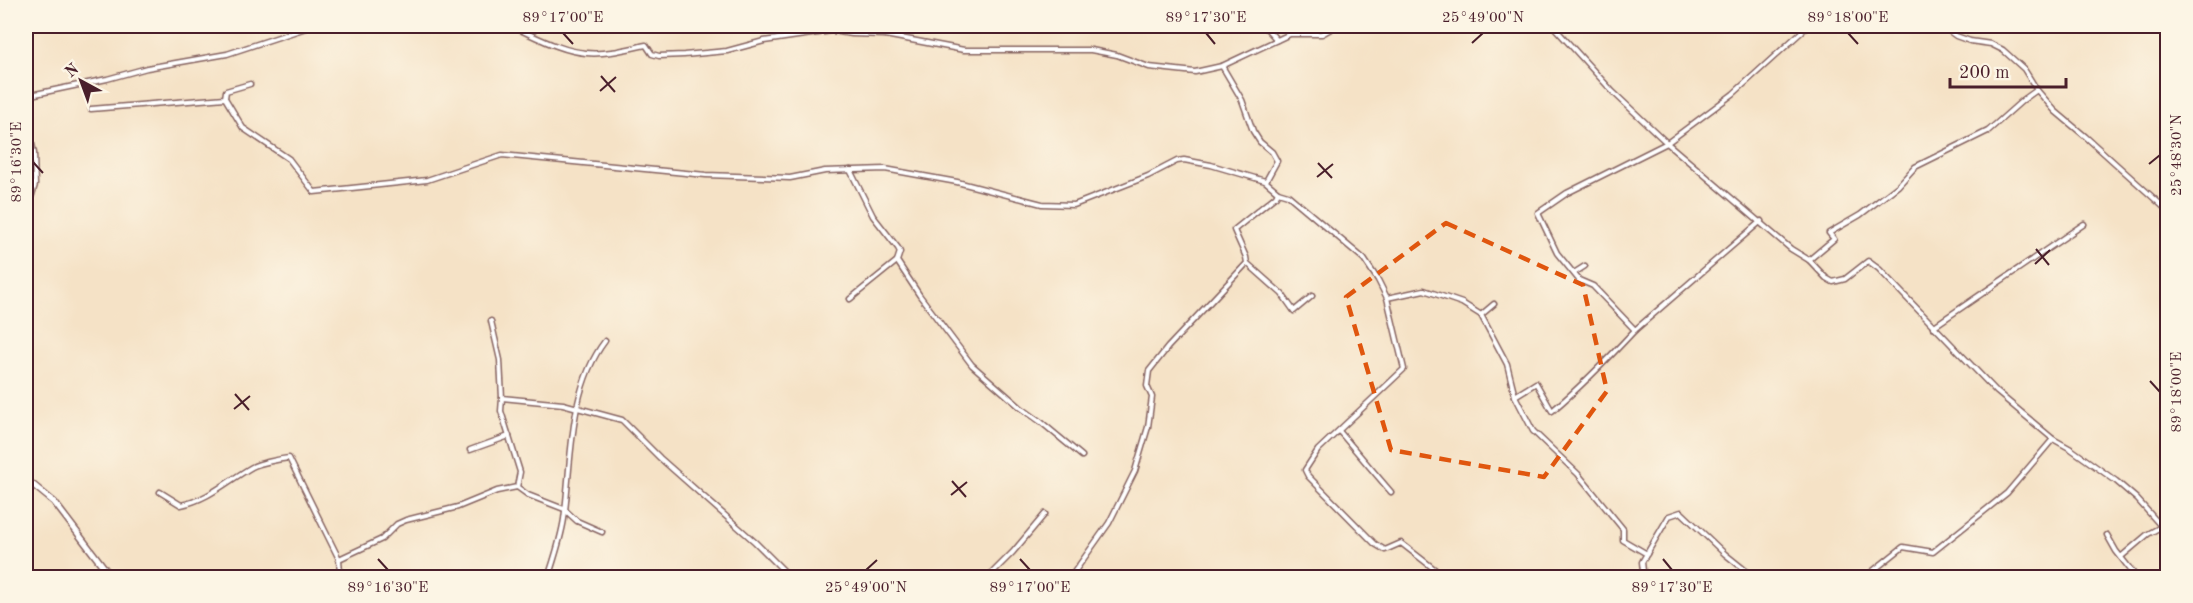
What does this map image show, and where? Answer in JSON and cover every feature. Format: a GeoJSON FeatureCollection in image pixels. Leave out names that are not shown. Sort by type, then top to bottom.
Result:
{"type":"FeatureCollection","features":[{"type":"Feature","properties":{"kind":"street"},"geometry":{"type":"LineString","coordinates":[[28,96],[147,68],[227,54],[312,26]]}},
{"type":"Feature","properties":{"kind":"street"},"geometry":{"type":"LineString","coordinates":[[511,26],[560,47],[586,53],[616,51],[646,45],[652,54],[659,56],[684,55],[727,51],[764,41],[832,31],[885,35],[964,50],[1091,50],[1161,69],[1195,72],[1222,66],[1290,34],[1305,32],[1322,34],[1336,26]]}},
{"type":"Feature","properties":{"kind":"street"},"geometry":{"type":"LineString","coordinates":[[1259,26],[1267,29],[1276,40]]}},
{"type":"Feature","properties":{"kind":"street"},"geometry":{"type":"LineString","coordinates":[[1553,26],[1613,92],[1667,142],[1791,249],[1809,260],[1826,278],[1833,282],[1845,279],[1869,261],[1997,392],[2053,439],[2116,481],[2161,526]]}},
{"type":"Feature","properties":{"kind":"street"},"geometry":{"type":"LineString","coordinates":[[1635,330],[1593,286],[1579,280],[1557,253],[1538,213],[1567,193],[1667,142],[1733,94],[1808,26]]}},
{"type":"Feature","properties":{"kind":"street"},"geometry":{"type":"LineString","coordinates":[[1942,26],[1963,39],[2003,50],[2024,69],[2037,90],[2055,111],[2168,211]]}},
{"type":"Feature","properties":{"kind":"street"},"geometry":{"type":"LineString","coordinates":[[1222,66],[1242,100],[1253,130],[1260,142],[1272,152],[1277,161],[1265,181]]}},
{"type":"Feature","properties":{"kind":"street"},"geometry":{"type":"LineString","coordinates":[[26,81],[35,185],[26,214]]}},
{"type":"Feature","properties":{"kind":"street"},"geometry":{"type":"LineString","coordinates":[[250,84],[226,91],[225,98],[243,128],[289,159],[314,192],[427,180],[502,155],[706,175],[790,177],[850,170],[885,169],[957,182],[1042,204],[1074,205],[1184,160],[1211,165],[1265,181],[1278,192],[1288,195],[1364,259],[1387,298],[1404,369],[1318,450],[1305,470],[1308,476],[1375,544],[1385,550],[1401,543],[1446,578]]}},
{"type":"Feature","properties":{"kind":"street"},"geometry":{"type":"LineString","coordinates":[[1809,260],[1834,239],[1828,233],[1860,215],[1898,186],[1915,167],[1988,131],[2037,90]]}},
{"type":"Feature","properties":{"kind":"street"},"geometry":{"type":"LineString","coordinates":[[91,109],[225,98]]}},
{"type":"Feature","properties":{"kind":"street"},"geometry":{"type":"LineString","coordinates":[[850,170],[873,216],[900,252],[897,261],[850,298]]}},
{"type":"Feature","properties":{"kind":"street"},"geometry":{"type":"LineString","coordinates":[[1278,192],[1234,230],[1247,263],[1282,294],[1294,311],[1312,296]]}},
{"type":"Feature","properties":{"kind":"street"},"geometry":{"type":"LineString","coordinates":[[1515,396],[1536,383],[1552,411],[1582,385],[1586,378],[1596,372],[1635,330],[1761,221]]}},
{"type":"Feature","properties":{"kind":"street"},"geometry":{"type":"LineString","coordinates":[[1933,327],[2084,224]]}},
{"type":"Feature","properties":{"kind":"street"},"geometry":{"type":"LineString","coordinates":[[897,261],[920,296],[972,364],[1020,407],[1082,456]]}},
{"type":"Feature","properties":{"kind":"street"},"geometry":{"type":"LineString","coordinates":[[1070,578],[1098,535],[1109,523],[1135,471],[1148,427],[1152,397],[1148,386],[1149,371],[1168,347],[1247,263]]}},
{"type":"Feature","properties":{"kind":"street"},"geometry":{"type":"LineString","coordinates":[[1574,273],[1585,266]]}},
{"type":"Feature","properties":{"kind":"street"},"geometry":{"type":"LineString","coordinates":[[1387,298],[1424,290],[1462,303],[1481,315],[1507,364],[1515,396],[1533,431],[1578,474],[1623,529],[1623,540],[1647,554]]}},
{"type":"Feature","properties":{"kind":"street"},"geometry":{"type":"LineString","coordinates":[[1481,315],[1494,304]]}},
{"type":"Feature","properties":{"kind":"street"},"geometry":{"type":"LineString","coordinates":[[490,321],[500,360],[501,411],[520,472],[517,487]]}},
{"type":"Feature","properties":{"kind":"street"},"geometry":{"type":"LineString","coordinates":[[548,578],[559,540],[577,407],[590,367],[604,341]]}},
{"type":"Feature","properties":{"kind":"street"},"geometry":{"type":"LineString","coordinates":[[502,398],[577,407],[622,420],[660,458],[755,542],[791,578]]}},
{"type":"Feature","properties":{"kind":"street"},"geometry":{"type":"LineString","coordinates":[[1339,431],[1391,492]]}},
{"type":"Feature","properties":{"kind":"street"},"geometry":{"type":"LineString","coordinates":[[470,450],[509,436]]}},
{"type":"Feature","properties":{"kind":"street"},"geometry":{"type":"LineString","coordinates":[[1864,578],[1903,547],[1933,552],[2007,493],[2053,439]]}},
{"type":"Feature","properties":{"kind":"street"},"geometry":{"type":"LineString","coordinates":[[160,492],[181,505],[191,503],[230,483],[254,465],[289,458],[339,559],[340,574],[334,578]]}},
{"type":"Feature","properties":{"kind":"street"},"geometry":{"type":"LineString","coordinates":[[26,479],[54,502],[112,578]]}},
{"type":"Feature","properties":{"kind":"street"},"geometry":{"type":"LineString","coordinates":[[339,559],[382,539],[398,524],[406,520],[458,507],[498,491],[517,487],[528,495],[564,509],[578,520],[602,532]]}},
{"type":"Feature","properties":{"kind":"street"},"geometry":{"type":"LineString","coordinates":[[1647,578],[1642,562],[1669,516],[1681,512],[1725,554],[1755,578]]}},
{"type":"Feature","properties":{"kind":"street"},"geometry":{"type":"LineString","coordinates":[[987,578],[1046,514]]}},
{"type":"Feature","properties":{"kind":"street"},"geometry":{"type":"LineString","coordinates":[[2121,556],[2167,523]]}},
{"type":"Feature","properties":{"kind":"street"},"geometry":{"type":"LineString","coordinates":[[2107,534],[2116,551],[2136,578]]}},
{"type":"Feature","properties":{"kind":"highlighted area"},"geometry":{"type":"Polygon","coordinates":[[[1446,223],[1583,285],[1607,391],[1544,477],[1391,450],[1346,297],[1446,223]]]}}]}
